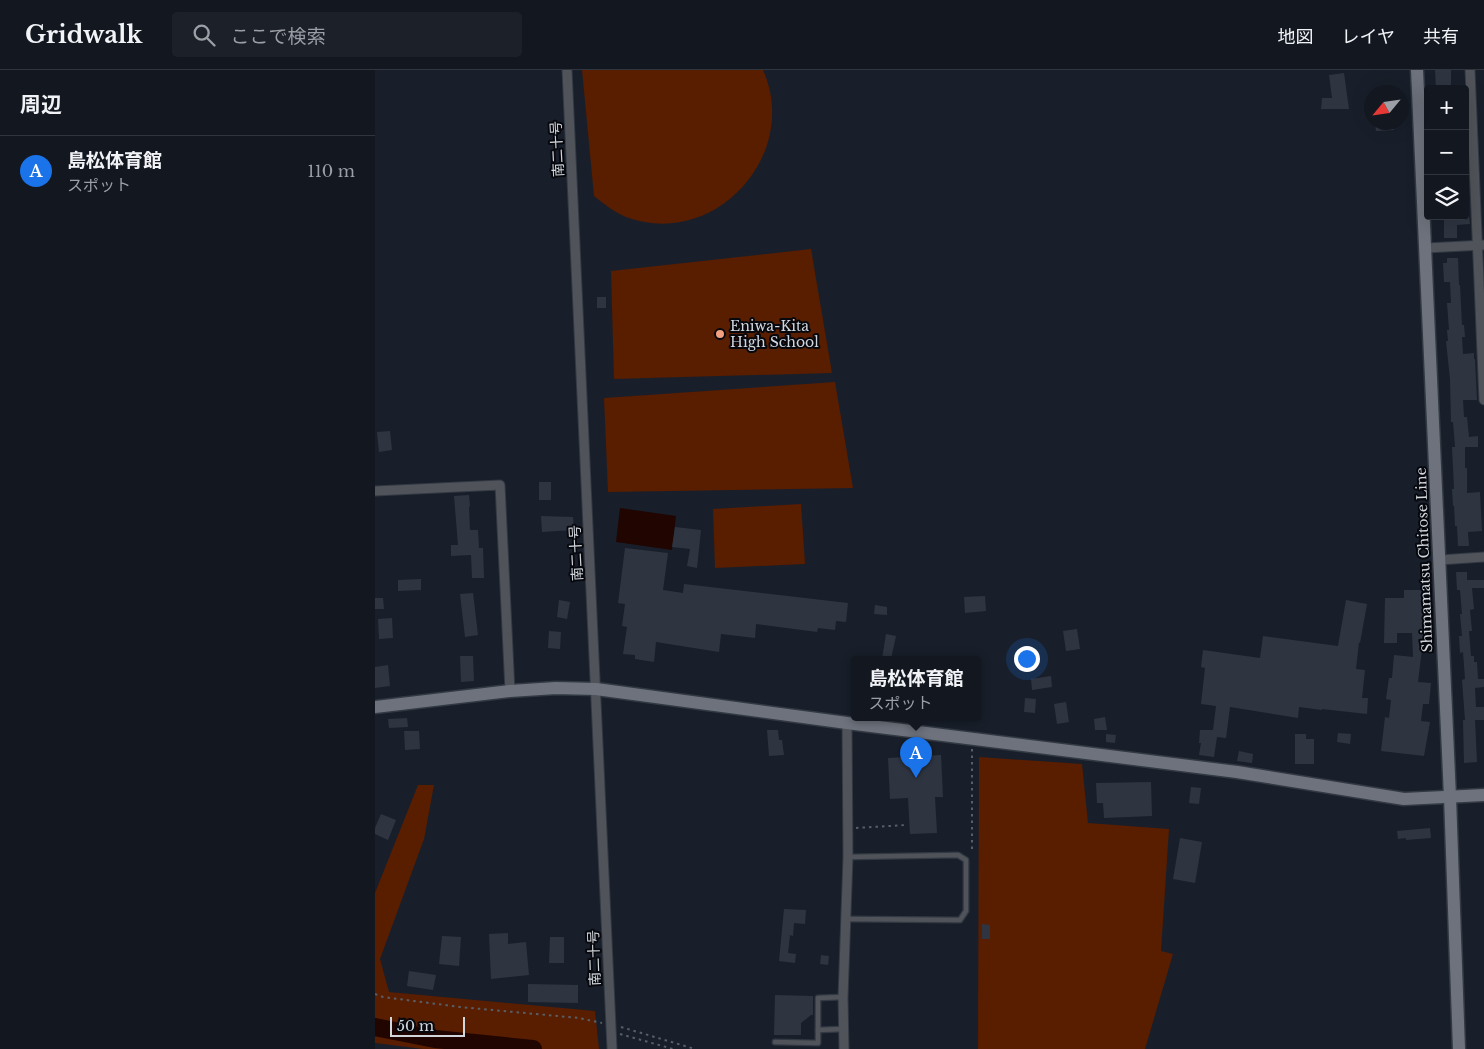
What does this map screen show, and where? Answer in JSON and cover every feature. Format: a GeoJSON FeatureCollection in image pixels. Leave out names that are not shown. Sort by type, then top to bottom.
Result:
{"type":"FeatureCollection","features":[{"type":"Feature","properties":{"kind":"street","name":"南二十号"},"geometry":{"type":"LineString","coordinates":[[567,70],[613,1031],[612,1049]]}},
{"type":"Feature","properties":{"kind":"street","name":"Shimamatsu Chitose Line"},"geometry":{"type":"LineString","coordinates":[[1417,70],[1450,797],[1459,1049]]}},
{"type":"Feature","properties":{"kind":"street"},"geometry":{"type":"LineString","coordinates":[[1470,70],[1481,246],[1484,400]]}},
{"type":"Feature","properties":{"kind":"street"},"geometry":{"type":"LineString","coordinates":[[1426,248],[1481,246]]}},
{"type":"Feature","properties":{"kind":"street"},"geometry":{"type":"LineString","coordinates":[[375,491],[501,486],[510,691]]}},
{"type":"Feature","properties":{"kind":"street"},"geometry":{"type":"LineString","coordinates":[[1439,560],[1484,557]]}},
{"type":"Feature","properties":{"kind":"street"},"geometry":{"type":"LineString","coordinates":[[375,707],[510,691],[556,688],[596,689],[847,724],[1237,772],[1404,799],[1484,795]]}},
{"type":"Feature","properties":{"kind":"street"},"geometry":{"type":"LineString","coordinates":[[844,1049],[843,997],[849,828],[847,724]]}},
{"type":"Feature","properties":{"kind":"lane"},"geometry":{"type":"LineString","coordinates":[[847,919],[960,920],[966,911],[966,860],[957,855],[848,857]]}},
{"type":"Feature","properties":{"kind":"lane"},"geometry":{"type":"LineString","coordinates":[[775,1042],[817,1043],[818,998],[843,997]]}},
{"type":"Feature","properties":{"kind":"lane"},"geometry":{"type":"LineString","coordinates":[[818,1030],[843,1029]]}},
{"type":"Feature","properties":{"kind":"path"},"geometry":{"type":"LineString","coordinates":[[972,739],[972,852]]}},
{"type":"Feature","properties":{"kind":"path"},"geometry":{"type":"LineString","coordinates":[[849,828],[906,825]]}},
{"type":"Feature","properties":{"kind":"path"},"geometry":{"type":"LineString","coordinates":[[375,994],[383,997],[460,1008],[579,1018],[602,1023]]}},
{"type":"Feature","properties":{"kind":"path"},"geometry":{"type":"LineString","coordinates":[[613,1031],[673,1049]]}},
{"type":"Feature","properties":{"kind":"path"},"geometry":{"type":"LineString","coordinates":[[613,1031],[695,1049]]}},
{"type":"Feature","properties":{"kind":"shaded area"},"geometry":{"type":"Polygon","coordinates":[[[582,70],[763,70],[772,102],[770,133],[760,163],[742,188],[718,207],[690,220],[659,224],[622,215],[609,208],[594,196],[582,70]]]}},
{"type":"Feature","properties":{"kind":"shaded area"},"geometry":{"type":"Polygon","coordinates":[[[811,249],[832,373],[614,379],[611,271],[811,249]]]}},
{"type":"Feature","properties":{"kind":"shaded area"},"geometry":{"type":"Polygon","coordinates":[[[835,382],[853,488],[608,492],[604,398],[835,382]]]}},
{"type":"Feature","properties":{"kind":"shaded area"},"geometry":{"type":"Polygon","coordinates":[[[801,504],[805,564],[715,568],[713,509],[801,504]]]}},
{"type":"Feature","properties":{"kind":"shaded area"},"geometry":{"type":"Polygon","coordinates":[[[620,508],[676,516],[672,550],[616,542],[620,508]]]}},
{"type":"Feature","properties":{"kind":"shaded area"},"geometry":{"type":"Polygon","coordinates":[[[979,757],[1082,764],[1088,823],[1169,829],[1161,951],[1173,954],[1145,1049],[978,1049],[979,757]]]}},
{"type":"Feature","properties":{"kind":"shaded area"},"geometry":{"type":"Polygon","coordinates":[[[418,785],[434,785],[424,839],[380,959],[389,992],[595,1011],[599,1049],[423,1049],[375,1043],[375,893],[418,785]]]}},
{"type":"Feature","properties":{"kind":"building"},"geometry":{"type":"Polygon","coordinates":[[[1435,70],[1451,70],[1451,85],[1436,85],[1435,70]]]}},
{"type":"Feature","properties":{"kind":"building"},"geometry":{"type":"Polygon","coordinates":[[[1344,73],[1349,109],[1321,109],[1322,98],[1332,98],[1329,75],[1344,73]]]}},
{"type":"Feature","properties":{"kind":"building"},"geometry":{"type":"Polygon","coordinates":[[[1469,216],[1470,224],[1457,225],[1457,238],[1444,238],[1444,220],[1469,220],[1469,216]]]}},
{"type":"Feature","properties":{"kind":"building"},"geometry":{"type":"Polygon","coordinates":[[[1447,258],[1458,258],[1462,325],[1464,325],[1465,337],[1462,337],[1463,354],[1474,353],[1475,359],[1477,400],[1463,400],[1464,417],[1467,417],[1469,437],[1478,436],[1478,447],[1465,447],[1465,468],[1467,468],[1467,493],[1480,492],[1482,531],[1468,532],[1469,546],[1458,546],[1453,506],[1452,447],[1455,447],[1453,422],[1451,422],[1450,379],[1446,341],[1448,341],[1447,330],[1449,330],[1447,303],[1451,303],[1450,282],[1444,282],[1443,263],[1447,263],[1447,258]]]}},
{"type":"Feature","properties":{"kind":"building"},"geometry":{"type":"Polygon","coordinates":[[[597,297],[606,297],[606,308],[597,308],[597,297]]]}},
{"type":"Feature","properties":{"kind":"building"},"geometry":{"type":"Polygon","coordinates":[[[390,431],[392,450],[379,452],[377,432],[390,431]]]}},
{"type":"Feature","properties":{"kind":"building"},"geometry":{"type":"Polygon","coordinates":[[[539,482],[551,482],[551,500],[539,500],[539,482]]]}},
{"type":"Feature","properties":{"kind":"building"},"geometry":{"type":"Polygon","coordinates":[[[469,495],[470,530],[478,530],[479,548],[483,548],[484,578],[472,578],[471,555],[451,556],[451,545],[458,545],[454,496],[469,495]]]}},
{"type":"Feature","properties":{"kind":"building"},"geometry":{"type":"Polygon","coordinates":[[[541,516],[573,517],[574,530],[542,532],[541,516]]]}},
{"type":"Feature","properties":{"kind":"building"},"geometry":{"type":"Polygon","coordinates":[[[675,527],[701,530],[697,568],[687,566],[690,549],[672,547],[675,527]]]}},
{"type":"Feature","properties":{"kind":"building"},"geometry":{"type":"Polygon","coordinates":[[[625,548],[668,553],[663,590],[683,593],[684,584],[848,603],[846,622],[836,621],[835,630],[818,628],[817,632],[756,624],[755,638],[721,634],[719,652],[656,642],[654,662],[635,659],[635,655],[623,654],[627,627],[622,626],[625,604],[618,603],[625,548]]]}},
{"type":"Feature","properties":{"kind":"building"},"geometry":{"type":"Polygon","coordinates":[[[1456,572],[1467,572],[1467,580],[1484,580],[1484,588],[1472,588],[1474,609],[1470,610],[1472,631],[1469,631],[1471,656],[1474,656],[1474,662],[1477,662],[1478,679],[1484,679],[1484,687],[1475,688],[1476,707],[1484,707],[1484,720],[1475,720],[1477,762],[1464,763],[1463,720],[1465,720],[1462,680],[1465,679],[1463,652],[1460,653],[1459,636],[1462,636],[1460,614],[1462,614],[1460,590],[1457,590],[1456,572]]]}},
{"type":"Feature","properties":{"kind":"building"},"geometry":{"type":"Polygon","coordinates":[[[421,579],[421,590],[398,591],[398,580],[421,579]]]}},
{"type":"Feature","properties":{"kind":"building"},"geometry":{"type":"Polygon","coordinates":[[[1404,590],[1424,590],[1425,648],[1422,649],[1418,682],[1431,683],[1429,704],[1423,704],[1421,721],[1430,722],[1424,756],[1381,751],[1385,717],[1389,718],[1391,700],[1386,699],[1389,678],[1392,678],[1394,655],[1413,657],[1412,633],[1397,633],[1397,643],[1384,643],[1385,598],[1404,598],[1404,590]]]}},
{"type":"Feature","properties":{"kind":"building"},"geometry":{"type":"Polygon","coordinates":[[[473,593],[478,635],[465,637],[460,594],[473,593]]]}},
{"type":"Feature","properties":{"kind":"building"},"geometry":{"type":"Polygon","coordinates":[[[985,596],[986,611],[965,613],[964,597],[985,596]]]}},
{"type":"Feature","properties":{"kind":"building"},"geometry":{"type":"Polygon","coordinates":[[[375,598],[383,598],[384,609],[375,609],[375,598]]]}},
{"type":"Feature","properties":{"kind":"building"},"geometry":{"type":"Polygon","coordinates":[[[559,600],[570,602],[567,619],[557,617],[559,600]]]}},
{"type":"Feature","properties":{"kind":"building"},"geometry":{"type":"Polygon","coordinates":[[[1346,600],[1367,604],[1359,642],[1356,669],[1365,670],[1362,698],[1368,698],[1367,714],[1299,707],[1298,718],[1230,707],[1226,738],[1217,737],[1214,757],[1199,755],[1201,743],[1199,743],[1200,730],[1213,730],[1216,706],[1201,704],[1205,668],[1201,667],[1203,650],[1260,658],[1263,636],[1338,646],[1346,600]]]}},
{"type":"Feature","properties":{"kind":"building"},"geometry":{"type":"Polygon","coordinates":[[[875,605],[887,607],[887,615],[874,614],[875,605]]]}},
{"type":"Feature","properties":{"kind":"building"},"geometry":{"type":"Polygon","coordinates":[[[392,618],[393,638],[379,639],[378,619],[392,618]]]}},
{"type":"Feature","properties":{"kind":"building"},"geometry":{"type":"Polygon","coordinates":[[[1077,629],[1080,649],[1066,651],[1063,631],[1077,629]]]}},
{"type":"Feature","properties":{"kind":"building"},"geometry":{"type":"Polygon","coordinates":[[[549,631],[561,632],[560,649],[548,648],[549,631]]]}},
{"type":"Feature","properties":{"kind":"building"},"geometry":{"type":"Polygon","coordinates":[[[886,634],[896,636],[892,656],[882,656],[886,634]]]}},
{"type":"Feature","properties":{"kind":"building"},"geometry":{"type":"Polygon","coordinates":[[[460,656],[473,656],[474,681],[461,682],[460,656]]]}},
{"type":"Feature","properties":{"kind":"building"},"geometry":{"type":"Polygon","coordinates":[[[388,665],[390,686],[375,688],[375,667],[388,665]]]}},
{"type":"Feature","properties":{"kind":"building"},"geometry":{"type":"Polygon","coordinates":[[[1051,676],[1052,687],[1032,690],[1031,679],[1051,676]]]}},
{"type":"Feature","properties":{"kind":"building"},"geometry":{"type":"Polygon","coordinates":[[[1025,698],[1036,699],[1035,713],[1024,712],[1025,698]]]}},
{"type":"Feature","properties":{"kind":"building"},"geometry":{"type":"Polygon","coordinates":[[[1066,702],[1069,722],[1057,724],[1054,704],[1066,702]]]}},
{"type":"Feature","properties":{"kind":"building"},"geometry":{"type":"Polygon","coordinates":[[[1105,717],[1107,730],[1095,730],[1094,719],[1105,717]]]}},
{"type":"Feature","properties":{"kind":"building"},"geometry":{"type":"Polygon","coordinates":[[[407,718],[408,727],[389,728],[388,719],[407,718]]]}},
{"type":"Feature","properties":{"kind":"building"},"geometry":{"type":"Polygon","coordinates":[[[767,730],[778,730],[779,740],[782,740],[784,755],[769,756],[767,730]]]}},
{"type":"Feature","properties":{"kind":"building"},"geometry":{"type":"Polygon","coordinates":[[[404,731],[419,731],[420,749],[405,750],[404,731]]]}},
{"type":"Feature","properties":{"kind":"building"},"geometry":{"type":"Polygon","coordinates":[[[1338,733],[1351,734],[1350,744],[1337,742],[1338,733]]]}},
{"type":"Feature","properties":{"kind":"building"},"geometry":{"type":"Polygon","coordinates":[[[1106,734],[1116,735],[1115,743],[1106,742],[1106,734]]]}},
{"type":"Feature","properties":{"kind":"building"},"geometry":{"type":"Polygon","coordinates":[[[1295,734],[1306,734],[1306,739],[1314,739],[1314,764],[1295,764],[1295,734]]]}},
{"type":"Feature","properties":{"kind":"building"},"geometry":{"type":"Polygon","coordinates":[[[1239,751],[1253,754],[1252,763],[1237,761],[1239,751]]]}},
{"type":"Feature","properties":{"kind":"building"},"geometry":{"type":"Polygon","coordinates":[[[941,755],[943,797],[935,797],[937,833],[910,834],[908,798],[890,799],[888,758],[941,755]]]}},
{"type":"Feature","properties":{"kind":"building"},"geometry":{"type":"Polygon","coordinates":[[[1151,782],[1152,816],[1104,818],[1103,803],[1097,803],[1096,783],[1151,782]]]}},
{"type":"Feature","properties":{"kind":"building"},"geometry":{"type":"Polygon","coordinates":[[[1191,787],[1201,788],[1199,804],[1189,803],[1191,787]]]}},
{"type":"Feature","properties":{"kind":"building"},"geometry":{"type":"Polygon","coordinates":[[[381,814],[396,820],[388,840],[375,834],[375,828],[381,814]]]}},
{"type":"Feature","properties":{"kind":"building"},"geometry":{"type":"Polygon","coordinates":[[[1430,828],[1431,838],[1398,839],[1397,831],[1430,828]]]}},
{"type":"Feature","properties":{"kind":"building"},"geometry":{"type":"Polygon","coordinates":[[[1180,838],[1202,842],[1195,883],[1173,879],[1180,838]]]}},
{"type":"Feature","properties":{"kind":"building"},"geometry":{"type":"Polygon","coordinates":[[[784,909],[806,910],[805,924],[794,923],[793,936],[790,935],[788,953],[796,954],[795,963],[779,961],[784,909]]]}},
{"type":"Feature","properties":{"kind":"building"},"geometry":{"type":"Polygon","coordinates":[[[982,924],[990,925],[990,939],[982,939],[982,924]]]}},
{"type":"Feature","properties":{"kind":"building"},"geometry":{"type":"Polygon","coordinates":[[[508,933],[508,944],[526,942],[529,975],[491,979],[489,934],[508,933]]]}},
{"type":"Feature","properties":{"kind":"building"},"geometry":{"type":"Polygon","coordinates":[[[442,936],[461,937],[459,966],[439,964],[442,936]]]}},
{"type":"Feature","properties":{"kind":"building"},"geometry":{"type":"Polygon","coordinates":[[[550,937],[564,937],[564,963],[549,963],[550,937]]]}},
{"type":"Feature","properties":{"kind":"building"},"geometry":{"type":"Polygon","coordinates":[[[821,955],[829,956],[828,965],[820,964],[821,955]]]}},
{"type":"Feature","properties":{"kind":"building"},"geometry":{"type":"Polygon","coordinates":[[[409,971],[436,975],[433,990],[407,986],[409,971]]]}},
{"type":"Feature","properties":{"kind":"building"},"geometry":{"type":"Polygon","coordinates":[[[528,984],[578,985],[578,1003],[528,1002],[528,984]]]}},
{"type":"Feature","properties":{"kind":"building"},"geometry":{"type":"Polygon","coordinates":[[[775,995],[813,996],[813,1015],[801,1023],[801,1035],[774,1035],[775,995]]]}},
{"type":"Feature","properties":{"kind":"waterway"},"geometry":{"type":"LineString","coordinates":[[375,1027],[435,1039],[533,1049]]}},
{"type":"Feature","properties":{"kind":"place","name":"Eniwa-Kita High School"},"geometry":{"type":"Point","coordinates":[720,334]}},
{"type":"Feature","properties":{"kind":"place","name":"島松体育館"},"geometry":{"type":"Point","coordinates":[916,778]}}]}
